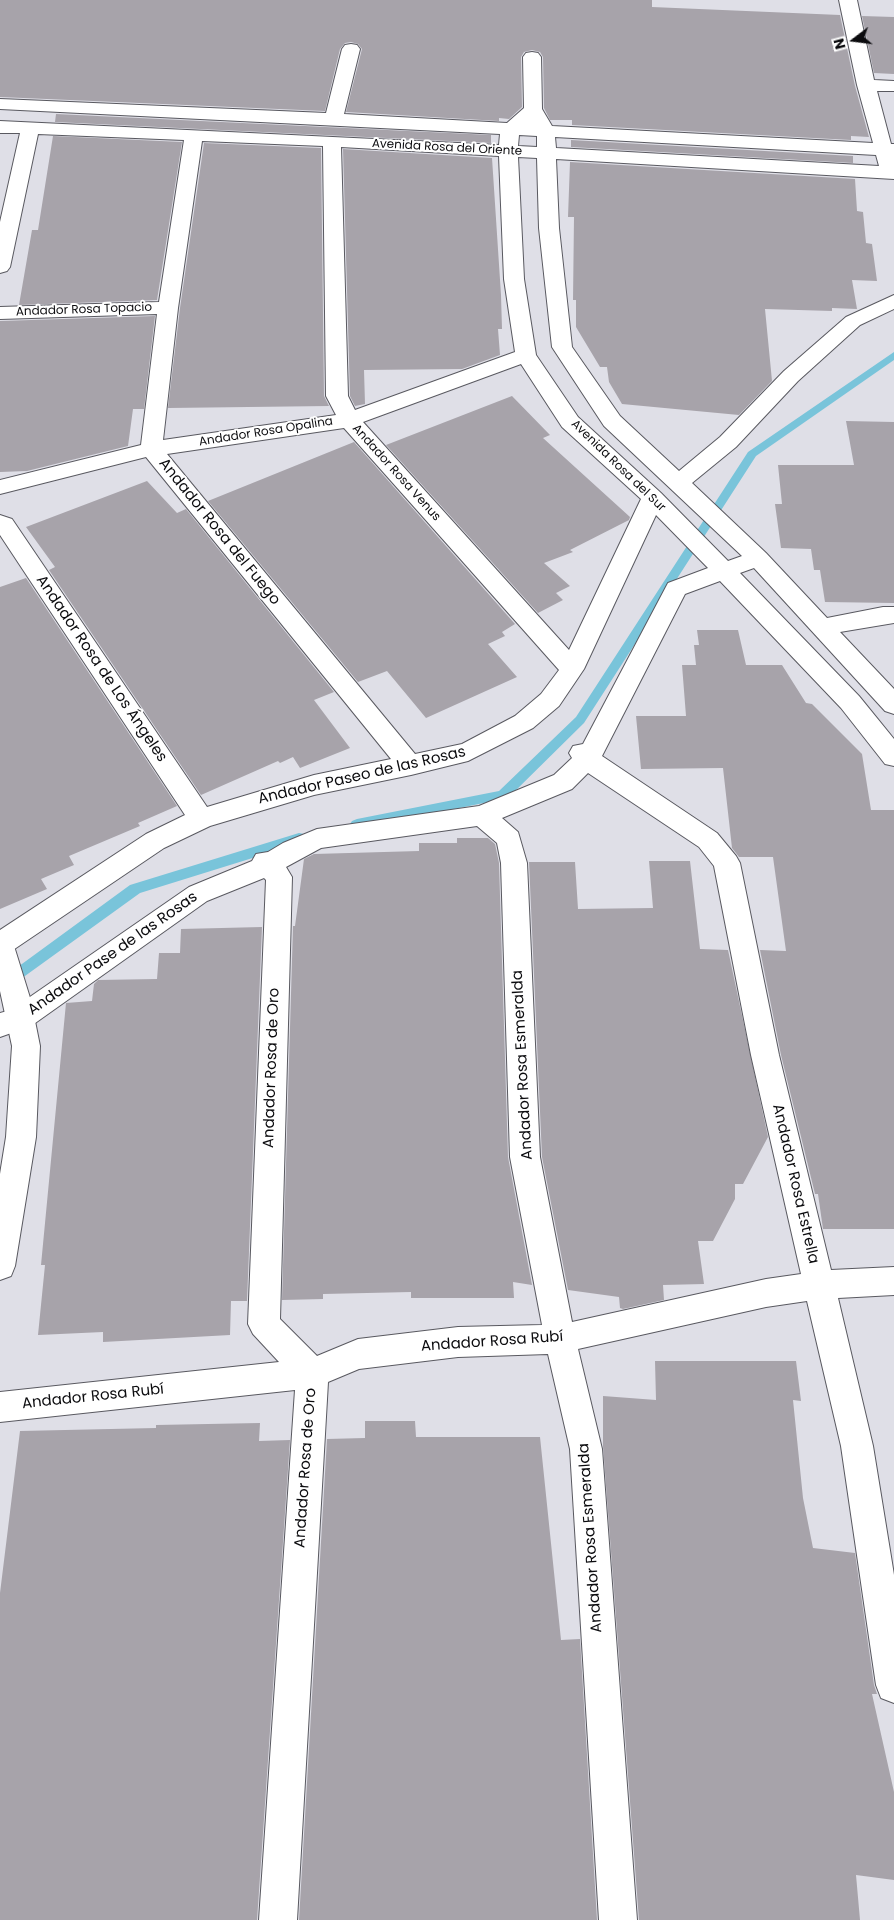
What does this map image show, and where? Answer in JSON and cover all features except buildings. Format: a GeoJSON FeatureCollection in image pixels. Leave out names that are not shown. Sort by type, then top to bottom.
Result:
{"type":"FeatureCollection","features":[{"type":"Feature","properties":{"kind":"street"},"geometry":{"type":"LineString","coordinates":[[848,0],[866,85],[888,150],[893,177]]}},
{"type":"Feature","properties":{"kind":"street"},"geometry":{"type":"LineString","coordinates":[[334,119],[351,49]]}},
{"type":"Feature","properties":{"kind":"street"},"geometry":{"type":"LineString","coordinates":[[510,130],[532,109],[532,57]]}},
{"type":"Feature","properties":{"kind":"street"},"geometry":{"type":"LineString","coordinates":[[866,85],[894,86]]}},
{"type":"Feature","properties":{"kind":"street","name":"Avenida Rosa del Oriente"},"geometry":{"type":"LineString","coordinates":[[0,104],[334,119],[888,150]]}},
{"type":"Feature","properties":{"kind":"street","name":"Avenida Rosa del Sur"},"geometry":{"type":"LineString","coordinates":[[532,109],[546,132],[550,228],[562,347],[612,420],[749,550],[894,705]]}},
{"type":"Feature","properties":{"kind":"street","name":"Avenida Rosa del Oriente"},"geometry":{"type":"LineString","coordinates":[[0,127],[332,141],[548,153],[893,177]]}},
{"type":"Feature","properties":{"kind":"street"},"geometry":{"type":"LineString","coordinates":[[0,267],[30,128]]}},
{"type":"Feature","properties":{"kind":"street","name":"Avenida Rosa del Sur"},"geometry":{"type":"LineString","coordinates":[[510,130],[508,152],[514,279],[526,355],[570,422],[653,498],[719,565],[850,702],[894,757]]}},
{"type":"Feature","properties":{"kind":"street","name":"Andador Rosa del Fuego"},"geometry":{"type":"LineString","coordinates":[[194,135],[168,308],[151,449],[412,766]]}},
{"type":"Feature","properties":{"kind":"street","name":"Andador Rosa Venus"},"geometry":{"type":"LineString","coordinates":[[332,141],[337,396],[348,420],[572,669]]}},
{"type":"Feature","properties":{"kind":"street"},"geometry":{"type":"LineString","coordinates":[[678,483],[728,442],[791,376],[853,321],[894,301]]}},
{"type":"Feature","properties":{"kind":"street","name":"Andador Rosa Topacio"},"geometry":{"type":"LineString","coordinates":[[0,313],[168,308]]}},
{"type":"Feature","properties":{"kind":"street","name":"Andador Rosa Opalina"},"geometry":{"type":"LineString","coordinates":[[0,488],[151,449],[348,420],[526,355]]}},
{"type":"Feature","properties":{"kind":"street","name":"Andador Paseo de las Rosas"},"geometry":{"type":"LineString","coordinates":[[2,951],[154,841],[201,819],[314,785],[412,766],[468,752],[524,722],[550,700],[572,669],[653,498]]}},
{"type":"Feature","properties":{"kind":"street","name":"Andador Rosa de Los Ángeles"},"geometry":{"type":"LineString","coordinates":[[0,522],[4,524],[201,819]]}},
{"type":"Feature","properties":{"kind":"street","name":"Andador Pase de las Rosas"},"geometry":{"type":"LineString","coordinates":[[13,1015],[198,894],[317,839],[482,815],[563,782],[585,756],[676,589],[749,550]]}},
{"type":"Feature","properties":{"kind":"street"},"geometry":{"type":"LineString","coordinates":[[822,627],[883,615],[894,615]]}},
{"type":"Feature","properties":{"kind":"street","name":"Andador Rosa Estrella"},"geometry":{"type":"LineString","coordinates":[[585,756],[708,840],[727,863],[765,1055],[857,1446],[894,1685]]}},
{"type":"Feature","properties":{"kind":"street","name":"Andador Rosa Esmeralda"},"geometry":{"type":"LineString","coordinates":[[482,815],[509,839],[514,863],[525,1157],[560,1340],[586,1449],[618,1920]]}},
{"type":"Feature","properties":{"kind":"street","name":"Andador Rosa de Oro"},"geometry":{"type":"LineString","coordinates":[[266,863],[279,877],[264,1324],[312,1373],[278,1920]]}},
{"type":"Feature","properties":{"kind":"street"},"geometry":{"type":"LineString","coordinates":[[0,1266],[21,1137],[26,1046],[13,1015],[2,951]]}},
{"type":"Feature","properties":{"kind":"street","name":"Andador Rosa Rubí"},"geometry":{"type":"LineString","coordinates":[[0,1407],[312,1373],[358,1354],[458,1342],[560,1340],[766,1293],[818,1285],[894,1281]]}},
{"type":"Feature","properties":{"kind":"waterway"},"geometry":{"type":"LineString","coordinates":[[357,824],[503,795],[580,720],[752,454],[894,355]]}},
{"type":"Feature","properties":{"kind":"waterway"},"geometry":{"type":"LineString","coordinates":[[0,988],[135,889],[299,838]]}}]}
